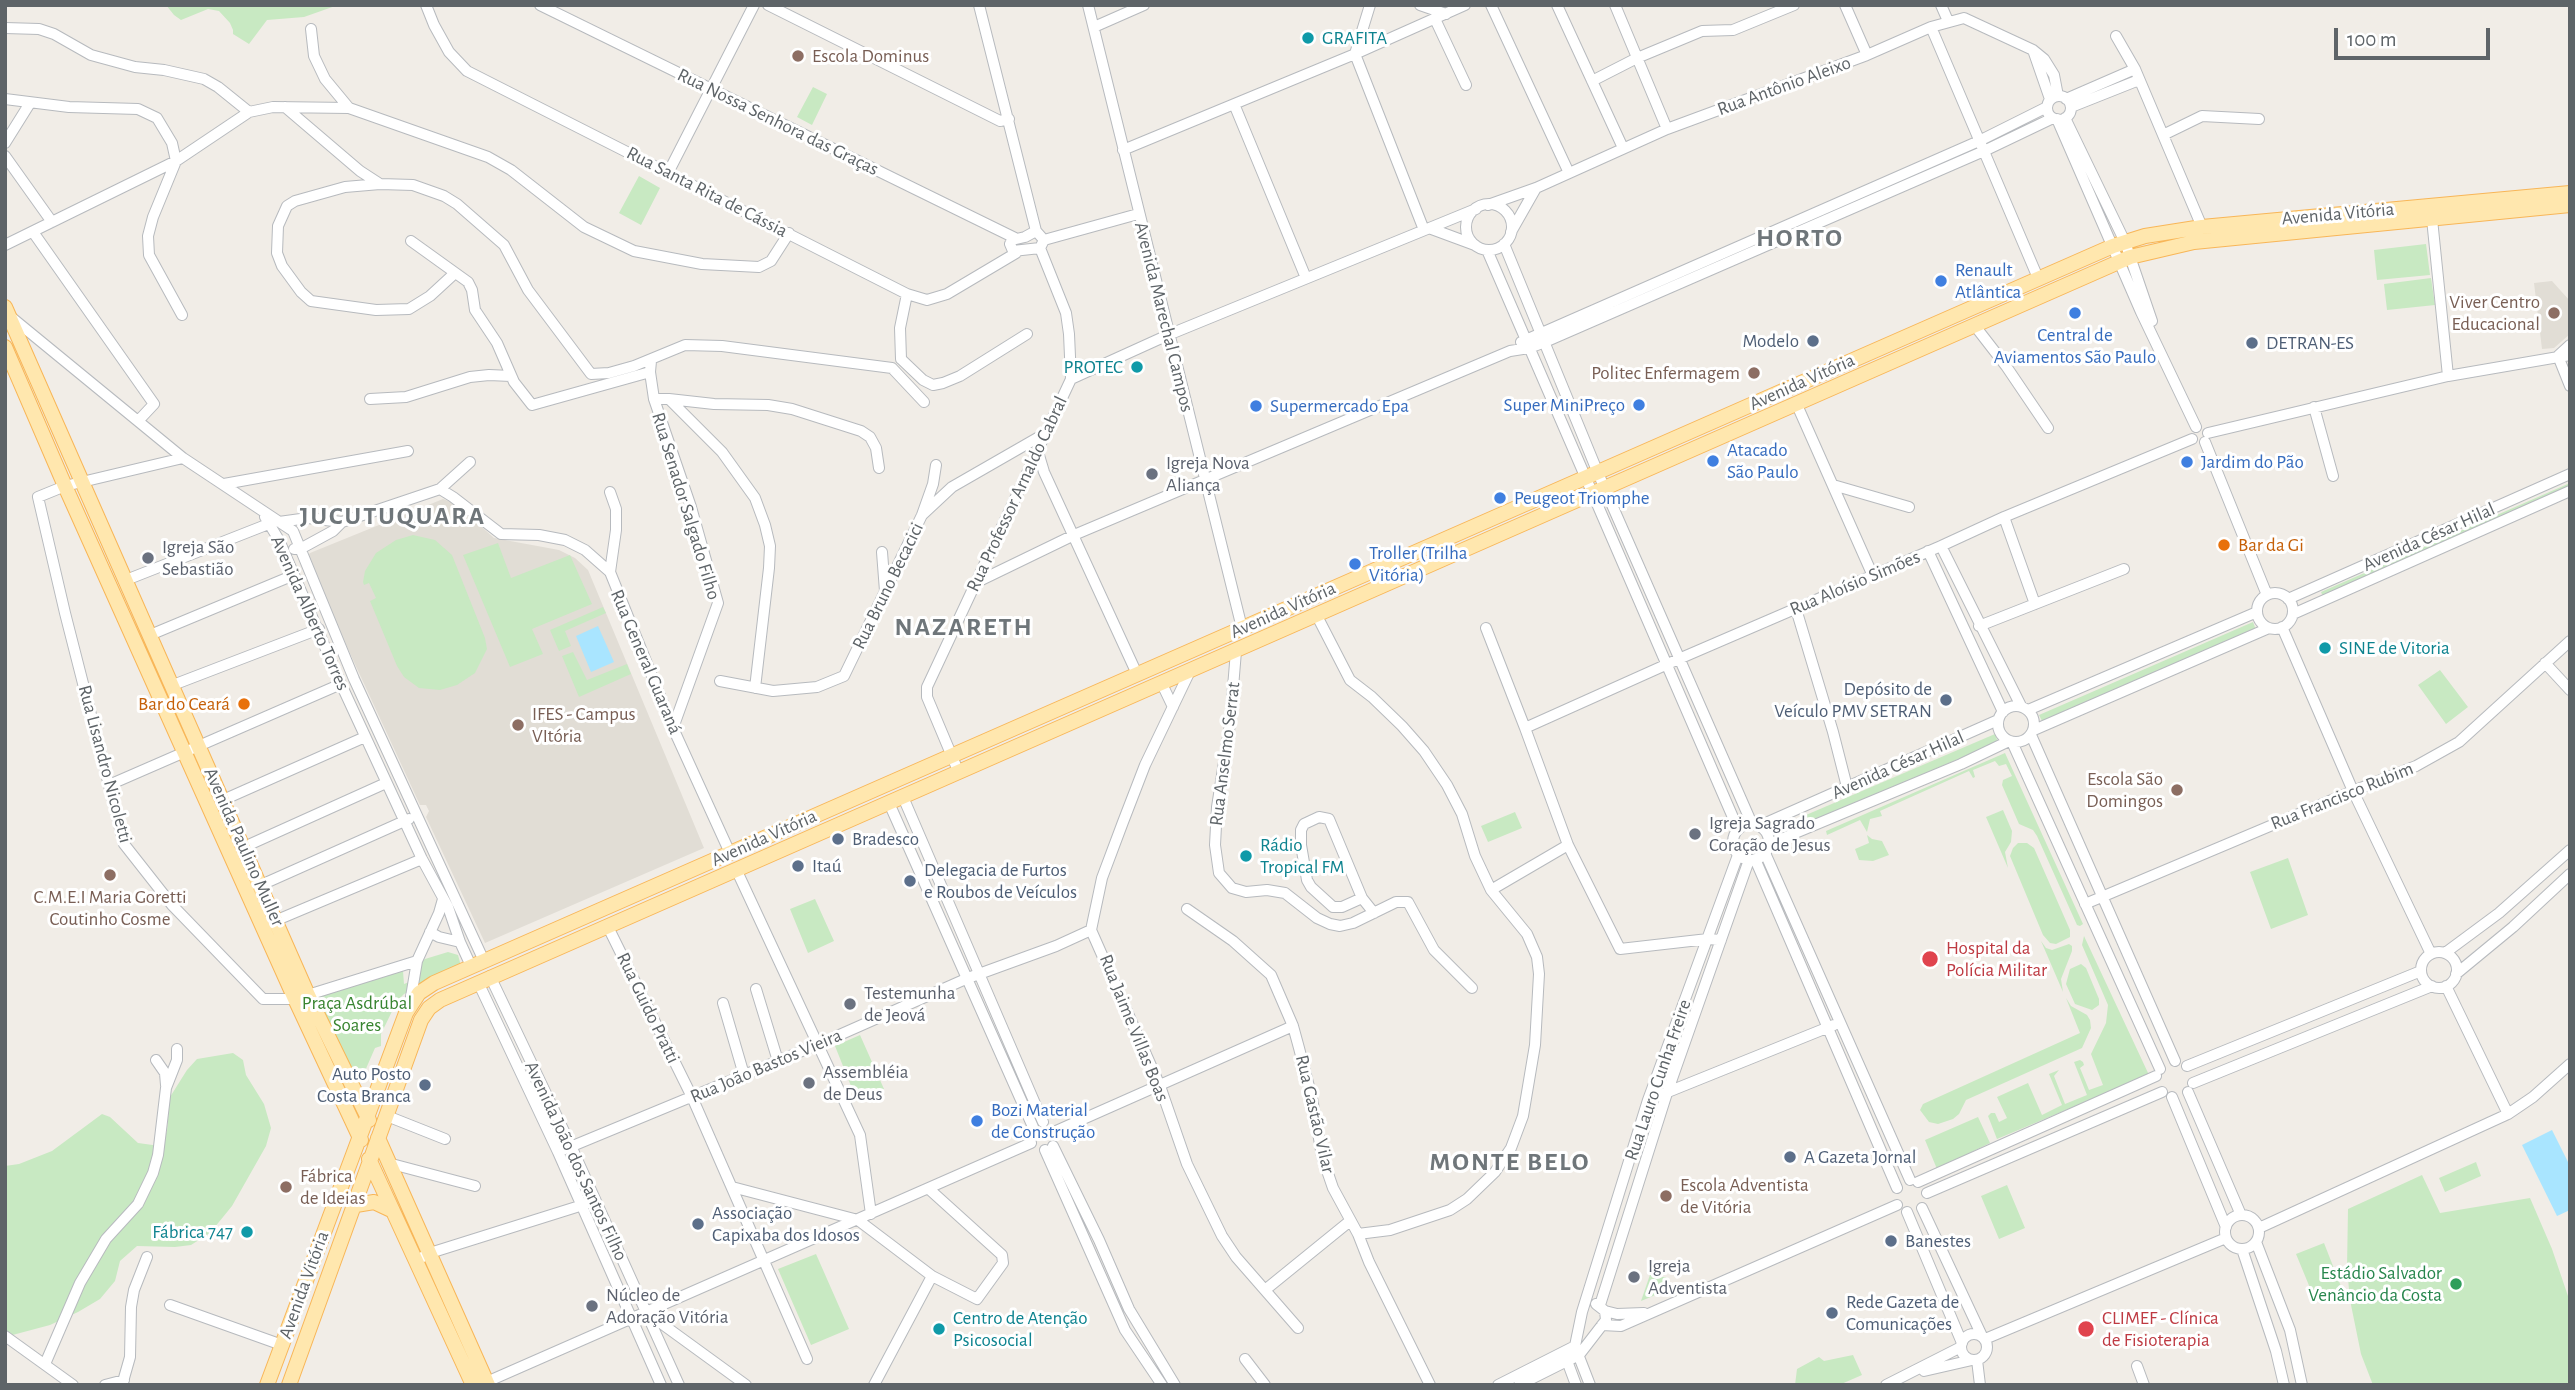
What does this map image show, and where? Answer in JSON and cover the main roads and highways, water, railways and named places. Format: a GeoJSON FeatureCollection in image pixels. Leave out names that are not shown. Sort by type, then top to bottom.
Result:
{"type":"FeatureCollection","features":[{"type":"Feature","properties":{"kind":"main road","name":"Avenida Vitória"},"geometry":{"type":"LineString","coordinates":[[267,1385],[409,1006],[426,988],[2119,244],[2145,236],[2202,227],[2570,193]]}},
{"type":"Feature","properties":{"kind":"main road","name":"Avenida Vitória"},"geometry":{"type":"LineString","coordinates":[[289,1385],[424,1013],[434,1003],[2125,260],[2194,242],[2570,205]]}},
{"type":"Feature","properties":{"kind":"main road","name":"Avenida Paulino Muller"},"geometry":{"type":"LineString","coordinates":[[8,312],[261,884],[276,920],[301,997],[379,1141],[430,1253],[482,1384]]}},
{"type":"Feature","properties":{"kind":"main road","name":"Avenida Paulino Muller"},"geometry":{"type":"LineString","coordinates":[[5,347],[185,751],[301,997],[391,1210],[415,1261],[482,1384]]}},
{"type":"Feature","properties":{"kind":"main road"},"geometry":{"type":"LineString","coordinates":[[1219,659],[1239,644],[1243,636],[1242,628]]}},
{"type":"Feature","properties":{"kind":"main road"},"geometry":{"type":"LineString","coordinates":[[477,964],[484,979]]}},
{"type":"Feature","properties":{"kind":"main road"},"geometry":{"type":"LineString","coordinates":[[356,1205],[374,1202],[391,1210]]}},
{"type":"Feature","properties":{"kind":"water"},"geometry":{"type":"Polygon","coordinates":[[[598,626],[614,662],[591,672],[576,636],[598,626]]]}},
{"type":"Feature","properties":{"kind":"water"},"geometry":{"type":"Polygon","coordinates":[[[2552,1130],[2570,1166],[2570,1210],[2557,1216],[2522,1145],[2552,1130]]]}},
{"type":"Feature","properties":{"kind":"place","name":"GRAFITA"},"geometry":{"type":"Point","coordinates":[1308,38]}},
{"type":"Feature","properties":{"kind":"place","name":"Escola Dominus"},"geometry":{"type":"Point","coordinates":[798,56]}},
{"type":"Feature","properties":{"kind":"place","name":"Renault Atlântica"},"geometry":{"type":"Point","coordinates":[1941,281]}},
{"type":"Feature","properties":{"kind":"place","name":"Central de Aviamentos São Paulo"},"geometry":{"type":"Point","coordinates":[2075,313]}},
{"type":"Feature","properties":{"kind":"place","name":"Viver Centro Educacional"},"geometry":{"type":"Point","coordinates":[2554,313]}},
{"type":"Feature","properties":{"kind":"place","name":"Modelo"},"geometry":{"type":"Point","coordinates":[1813,341]}},
{"type":"Feature","properties":{"kind":"place","name":"DETRAN-ES"},"geometry":{"type":"Point","coordinates":[2252,343]}},
{"type":"Feature","properties":{"kind":"place","name":"PROTEC"},"geometry":{"type":"Point","coordinates":[1137,367]}},
{"type":"Feature","properties":{"kind":"place","name":"Politec Enfermagem"},"geometry":{"type":"Point","coordinates":[1754,373]}},
{"type":"Feature","properties":{"kind":"place","name":"Super MiniPreço"},"geometry":{"type":"Point","coordinates":[1639,405]}},
{"type":"Feature","properties":{"kind":"place","name":"Supermercado Epa"},"geometry":{"type":"Point","coordinates":[1256,406]}},
{"type":"Feature","properties":{"kind":"place","name":"Atacado São Paulo"},"geometry":{"type":"Point","coordinates":[1713,461]}},
{"type":"Feature","properties":{"kind":"place","name":"Jardim do Pão"},"geometry":{"type":"Point","coordinates":[2187,462]}},
{"type":"Feature","properties":{"kind":"place","name":"Igreja Nova Aliança"},"geometry":{"type":"Point","coordinates":[1152,474]}},
{"type":"Feature","properties":{"kind":"place","name":"Peugeot Triomphe"},"geometry":{"type":"Point","coordinates":[1500,498]}},
{"type":"Feature","properties":{"kind":"place","name":"Bar da Gi"},"geometry":{"type":"Point","coordinates":[2224,545]}},
{"type":"Feature","properties":{"kind":"place","name":"Igreja São Sebastião"},"geometry":{"type":"Point","coordinates":[148,558]}},
{"type":"Feature","properties":{"kind":"place","name":"Troller (Trilha Vitória)"},"geometry":{"type":"Point","coordinates":[1355,564]}},
{"type":"Feature","properties":{"kind":"place","name":"SINE de Vitoria"},"geometry":{"type":"Point","coordinates":[2325,648]}},
{"type":"Feature","properties":{"kind":"place","name":"Depósito de Veículo PMV SETRAN"},"geometry":{"type":"Point","coordinates":[1946,700]}},
{"type":"Feature","properties":{"kind":"place","name":"Bar do Ceará"},"geometry":{"type":"Point","coordinates":[244,704]}},
{"type":"Feature","properties":{"kind":"place","name":"IFES - Campus VItória"},"geometry":{"type":"Point","coordinates":[518,725]}},
{"type":"Feature","properties":{"kind":"place","name":"Escola São Domingos"},"geometry":{"type":"Point","coordinates":[2177,790]}},
{"type":"Feature","properties":{"kind":"place","name":"Igreja Sagrado Coração de Jesus"},"geometry":{"type":"Point","coordinates":[1695,834]}},
{"type":"Feature","properties":{"kind":"place","name":"Bradesco"},"geometry":{"type":"Point","coordinates":[838,839]}},
{"type":"Feature","properties":{"kind":"place","name":"Rádio Tropical FM"},"geometry":{"type":"Point","coordinates":[1246,856]}},
{"type":"Feature","properties":{"kind":"place","name":"Itaú"},"geometry":{"type":"Point","coordinates":[798,866]}},
{"type":"Feature","properties":{"kind":"place","name":"C.M.E.I Maria Goretti Coutinho Cosme"},"geometry":{"type":"Point","coordinates":[110,875]}},
{"type":"Feature","properties":{"kind":"place","name":"Delegacia de Furtos e Roubos de Veículos"},"geometry":{"type":"Point","coordinates":[910,881]}},
{"type":"Feature","properties":{"kind":"place","name":"Hospital da Polícia Militar"},"geometry":{"type":"Point","coordinates":[1930,959]}},
{"type":"Feature","properties":{"kind":"place","name":"Testemunha de Jeová"},"geometry":{"type":"Point","coordinates":[850,1004]}},
{"type":"Feature","properties":{"kind":"place","name":"Assembléia de Deus"},"geometry":{"type":"Point","coordinates":[809,1083]}},
{"type":"Feature","properties":{"kind":"place","name":"Auto Posto Costa Branca"},"geometry":{"type":"Point","coordinates":[425,1085]}},
{"type":"Feature","properties":{"kind":"place","name":"Bozi Material de Construção"},"geometry":{"type":"Point","coordinates":[977,1121]}},
{"type":"Feature","properties":{"kind":"place","name":"A Gazeta Jornal"},"geometry":{"type":"Point","coordinates":[1790,1157]}},
{"type":"Feature","properties":{"kind":"place","name":"Fábrica de Ideias"},"geometry":{"type":"Point","coordinates":[286,1187]}},
{"type":"Feature","properties":{"kind":"place","name":"Escola Adventista de Vitória"},"geometry":{"type":"Point","coordinates":[1666,1196]}},
{"type":"Feature","properties":{"kind":"place","name":"Associação Capixaba dos Idosos"},"geometry":{"type":"Point","coordinates":[698,1224]}},
{"type":"Feature","properties":{"kind":"place","name":"Fábrica 747"},"geometry":{"type":"Point","coordinates":[247,1232]}},
{"type":"Feature","properties":{"kind":"place","name":"Banestes"},"geometry":{"type":"Point","coordinates":[1891,1241]}},
{"type":"Feature","properties":{"kind":"place","name":"Igreja Adventista"},"geometry":{"type":"Point","coordinates":[1634,1277]}},
{"type":"Feature","properties":{"kind":"place","name":"Estádio Salvador Venâncio da Costa"},"geometry":{"type":"Point","coordinates":[2456,1284]}},
{"type":"Feature","properties":{"kind":"place","name":"Núcleo de Adoração Vitória"},"geometry":{"type":"Point","coordinates":[592,1306]}},
{"type":"Feature","properties":{"kind":"place","name":"Rede Gazeta de Comunicações"},"geometry":{"type":"Point","coordinates":[1832,1313]}},
{"type":"Feature","properties":{"kind":"place","name":"Centro de Atenção Psicosocial"},"geometry":{"type":"Point","coordinates":[939,1329]}},
{"type":"Feature","properties":{"kind":"place","name":"CLIMEF - Clínica de Fisioterapia"},"geometry":{"type":"Point","coordinates":[2086,1329]}},
{"type":"Feature","properties":{"kind":"district","name":"HORTO"},"geometry":{"type":"Point","coordinates":[1800,238]}},
{"type":"Feature","properties":{"kind":"district","name":"JUCUTUQUARA"},"geometry":{"type":"Point","coordinates":[393,516]}},
{"type":"Feature","properties":{"kind":"district","name":"NAZARETH"},"geometry":{"type":"Point","coordinates":[964,627]}},
{"type":"Feature","properties":{"kind":"district","name":"MONTE BELO"},"geometry":{"type":"Point","coordinates":[1510,1162]}},
{"type":"Feature","properties":{"kind":"park label","name":"Praça Asdrúbal Soares"},"geometry":{"type":"Point","coordinates":[357,1014]}}]}
